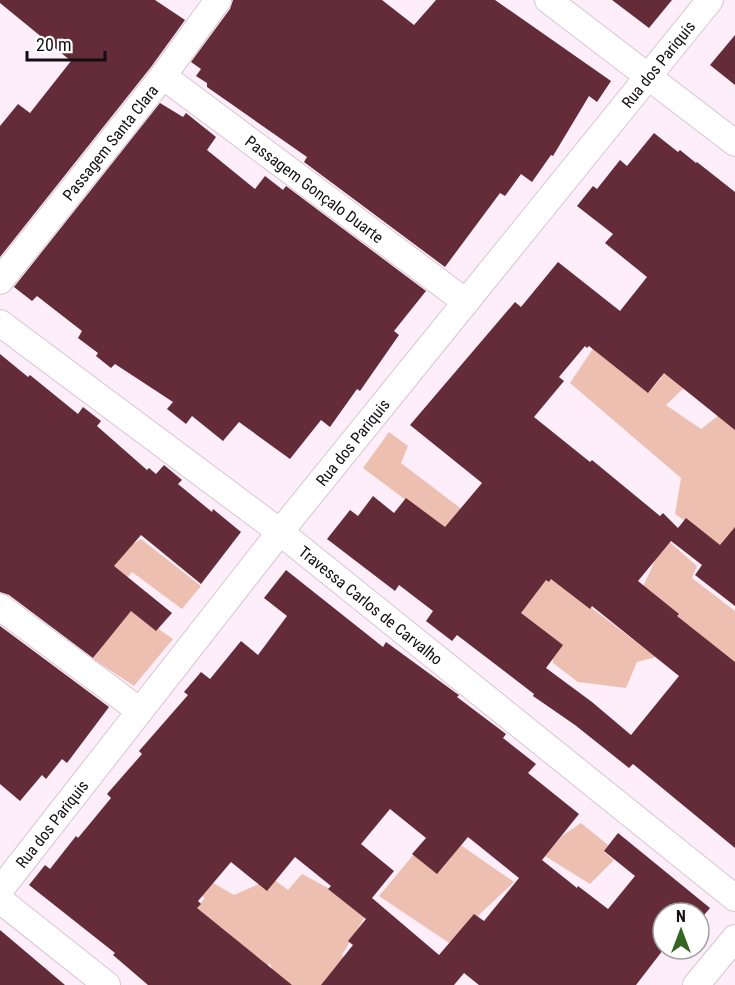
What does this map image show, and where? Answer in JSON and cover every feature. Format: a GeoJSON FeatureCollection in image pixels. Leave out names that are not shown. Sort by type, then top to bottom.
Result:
{"type":"FeatureCollection","features":[{"type":"Feature","properties":{"kind":"street","name":"Passagem Santa Clara"},"geometry":{"type":"LineString","coordinates":[[0,281],[162,76],[218,0]]}},
{"type":"Feature","properties":{"kind":"street"},"geometry":{"type":"LineString","coordinates":[[548,0],[735,143]]}},
{"type":"Feature","properties":{"kind":"street","name":"Rua dos Pariquis"},"geometry":{"type":"LineString","coordinates":[[0,890],[280,532],[710,0]]}},
{"type":"Feature","properties":{"kind":"street","name":"Passagem Gonçalo Duarte"},"geometry":{"type":"LineString","coordinates":[[162,76],[466,302]]}},
{"type":"Feature","properties":{"kind":"street","name":"Travessa Carlos de Carvalho"},"geometry":{"type":"LineString","coordinates":[[0,323],[280,532],[735,898]]}},
{"type":"Feature","properties":{"kind":"street"},"geometry":{"type":"LineString","coordinates":[[0,607],[140,711]]}},
{"type":"Feature","properties":{"kind":"street"},"geometry":{"type":"LineString","coordinates":[[0,900],[107,985]]}},
{"type":"Feature","properties":{"kind":"street"},"geometry":{"type":"LineString","coordinates":[[696,985],[735,938]]}},
{"type":"Feature","properties":{"kind":"shaded area"},"geometry":{"type":"Polygon","coordinates":[[[602,335],[649,392],[662,377],[628,355],[650,337],[685,387],[666,405],[701,429],[727,409],[735,414],[735,556],[675,514],[681,478],[570,383],[602,335]]]}},
{"type":"Feature","properties":{"kind":"shaded area"},"geometry":{"type":"Polygon","coordinates":[[[389,432],[408,446],[401,463],[656,657],[637,662],[626,688],[578,682],[553,663],[551,639],[477,583],[483,558],[363,468],[389,432]]]}},
{"type":"Feature","properties":{"kind":"shaded area"},"geometry":{"type":"Polygon","coordinates":[[[78,500],[133,544],[141,539],[201,586],[182,609],[132,572],[112,597],[173,639],[134,686],[93,659],[107,640],[78,500]]]}},
{"type":"Feature","properties":{"kind":"shaded area"},"geometry":{"type":"Polygon","coordinates":[[[665,538],[697,566],[692,578],[735,611],[735,666],[642,589],[665,538]]]}},
{"type":"Feature","properties":{"kind":"shaded area"},"geometry":{"type":"Polygon","coordinates":[[[581,823],[608,845],[604,852],[614,860],[590,884],[545,856],[562,836],[581,823]]]}},
{"type":"Feature","properties":{"kind":"shaded area"},"geometry":{"type":"Polygon","coordinates":[[[436,828],[514,882],[449,943],[379,896],[436,828]]]}},
{"type":"Feature","properties":{"kind":"shaded area"},"geometry":{"type":"Polygon","coordinates":[[[302,874],[369,910],[342,955],[359,978],[338,985],[278,985],[270,963],[256,979],[235,941],[221,927],[198,933],[185,921],[205,898],[170,877],[208,880],[234,895],[272,878],[288,890],[302,874]]]}},
{"type":"Feature","properties":{"kind":"building"},"geometry":{"type":"Polygon","coordinates":[[[0,0],[155,0],[185,20],[151,67],[0,257],[0,126],[18,104],[30,113],[71,61],[0,3],[0,0]]]}},
{"type":"Feature","properties":{"kind":"building"},"geometry":{"type":"Polygon","coordinates":[[[233,0],[382,0],[414,25],[436,0],[495,0],[611,81],[597,102],[589,96],[553,156],[551,155],[532,182],[521,174],[505,196],[500,193],[445,267],[304,162],[307,157],[207,87],[207,83],[196,76],[201,69],[191,62],[230,9],[233,0]]]}},
{"type":"Feature","properties":{"kind":"building"},"geometry":{"type":"Polygon","coordinates":[[[612,0],[672,0],[649,28],[612,0]]]}},
{"type":"Feature","properties":{"kind":"building"},"geometry":{"type":"Polygon","coordinates":[[[735,35],[735,85],[710,65],[735,35]]]}},
{"type":"Feature","properties":{"kind":"building"},"geometry":{"type":"Polygon","coordinates":[[[160,103],[183,117],[186,113],[216,137],[207,150],[255,189],[265,176],[283,190],[286,186],[426,291],[394,331],[399,335],[360,391],[357,389],[330,427],[321,420],[290,459],[239,422],[223,441],[192,416],[186,424],[167,409],[173,402],[115,364],[111,368],[96,356],[98,353],[78,338],[82,331],[37,296],[32,301],[14,287],[160,103]]]}},
{"type":"Feature","properties":{"kind":"building"},"geometry":{"type":"Polygon","coordinates":[[[654,133],[678,152],[680,150],[697,162],[735,192],[735,430],[664,373],[648,393],[589,346],[587,348],[585,346],[559,377],[564,381],[534,417],[590,462],[592,460],[660,516],[663,513],[678,528],[686,518],[720,545],[735,527],[735,606],[695,575],[702,565],[671,541],[638,581],[679,614],[677,616],[735,662],[735,848],[633,764],[629,768],[457,635],[452,641],[426,621],[433,611],[399,585],[395,591],[327,539],[350,510],[358,516],[373,496],[394,513],[406,498],[445,527],[482,483],[410,425],[515,302],[521,307],[558,262],[620,311],[647,277],[605,243],[613,234],[577,206],[593,186],[597,189],[620,160],[627,166],[654,133]],[[551,579],[549,582],[546,580],[521,613],[563,645],[546,668],[631,735],[679,676],[592,606],[590,609],[551,579]]]}},
{"type":"Feature","properties":{"kind":"building"},"geometry":{"type":"Polygon","coordinates":[[[0,354],[78,414],[83,407],[101,421],[97,426],[147,470],[149,468],[156,474],[164,465],[182,480],[178,484],[241,532],[201,584],[141,535],[114,566],[172,613],[156,631],[131,611],[93,658],[9,595],[0,592],[0,354]]]}},
{"type":"Feature","properties":{"kind":"building"},"geometry":{"type":"Polygon","coordinates":[[[286,570],[383,647],[386,642],[459,695],[457,697],[506,734],[503,738],[536,764],[528,773],[579,814],[542,860],[577,888],[578,886],[608,909],[635,876],[604,851],[618,833],[701,901],[651,901],[651,961],[655,961],[636,985],[479,985],[464,973],[454,985],[321,985],[353,945],[348,941],[366,919],[328,889],[331,886],[295,857],[267,891],[231,862],[198,901],[201,904],[197,908],[292,985],[148,985],[113,955],[115,953],[29,885],[45,865],[50,869],[111,798],[107,794],[142,754],[139,751],[188,695],[184,692],[201,672],[210,679],[241,641],[258,655],[287,616],[264,598],[286,570]],[[390,809],[361,844],[394,871],[372,898],[439,955],[474,914],[484,921],[519,878],[468,837],[437,874],[412,854],[426,838],[390,809]]]}},
{"type":"Feature","properties":{"kind":"building"},"geometry":{"type":"Polygon","coordinates":[[[0,626],[109,707],[67,763],[62,759],[46,779],[42,775],[20,801],[0,784],[0,626]]]}},
{"type":"Feature","properties":{"kind":"building"},"geometry":{"type":"Polygon","coordinates":[[[0,930],[65,985],[0,985],[0,930]]]}}]}
